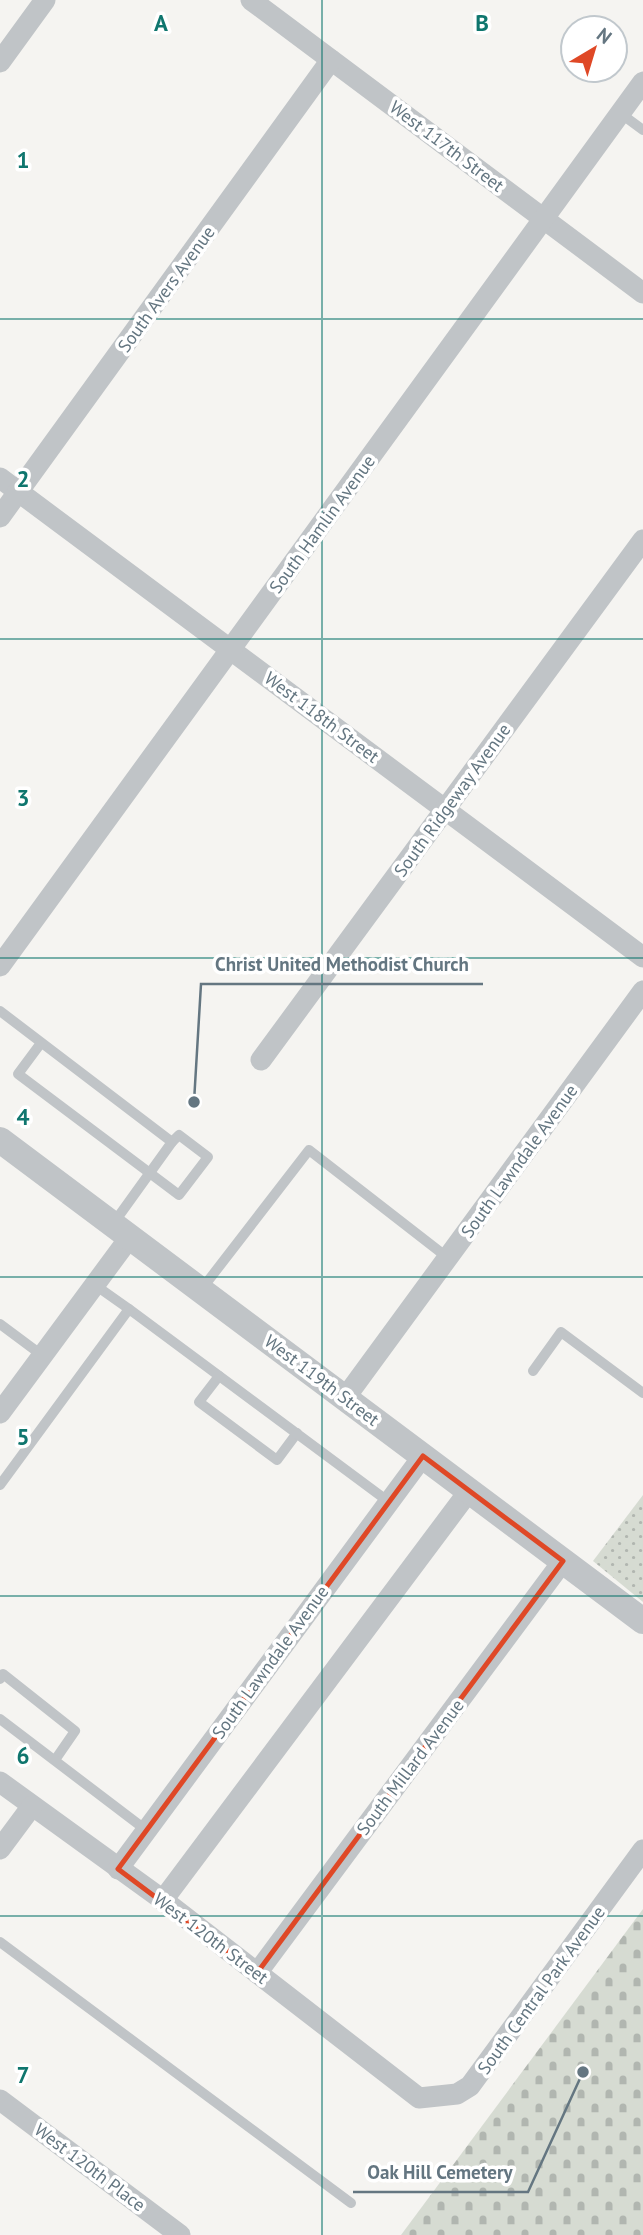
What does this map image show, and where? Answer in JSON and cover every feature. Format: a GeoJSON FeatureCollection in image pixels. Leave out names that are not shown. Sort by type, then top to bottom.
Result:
{"type":"FeatureCollection","features":[{"type":"Feature","properties":{"kind":"street"},"geometry":{"type":"LineString","coordinates":[[0,62],[45,0]]}},
{"type":"Feature","properties":{"kind":"street","name":"West 117th Street"},"geometry":{"type":"LineString","coordinates":[[251,0],[643,293]]}},
{"type":"Feature","properties":{"kind":"street","name":"South Avers Avenue"},"geometry":{"type":"LineString","coordinates":[[0,517],[331,60]]}},
{"type":"Feature","properties":{"kind":"street","name":"South Hamlin Avenue"},"geometry":{"type":"LineString","coordinates":[[0,966],[643,82]]}},
{"type":"Feature","properties":{"kind":"street","name":"West 118th Street"},"geometry":{"type":"LineString","coordinates":[[0,478],[643,957]]}},
{"type":"Feature","properties":{"kind":"street","name":"South Ridgeway Avenue"},"geometry":{"type":"LineString","coordinates":[[261,1060],[643,540]]}},
{"type":"Feature","properties":{"kind":"street","name":"South Lawndale Avenue"},"geometry":{"type":"LineString","coordinates":[[345,1398],[643,991]]}},
{"type":"Feature","properties":{"kind":"street","name":"West 119th Street"},"geometry":{"type":"LineString","coordinates":[[0,1140],[643,1621]]}},
{"type":"Feature","properties":{"kind":"street"},"geometry":{"type":"LineString","coordinates":[[0,1413],[7,1390],[43,1356],[95,1285],[122,1231]]}},
{"type":"Feature","properties":{"kind":"street","name":"South Lawndale Avenue"},"geometry":{"type":"LineString","coordinates":[[118,1869],[424,1456]]}},
{"type":"Feature","properties":{"kind":"street"},"geometry":{"type":"LineString","coordinates":[[163,1900],[469,1490]]}},
{"type":"Feature","properties":{"kind":"street","name":"South Millard Avenue"},"geometry":{"type":"LineString","coordinates":[[257,1973],[563,1561]]}},
{"type":"Feature","properties":{"kind":"street","name":"West 120th Street"},"geometry":{"type":"LineString","coordinates":[[0,1782],[163,1900],[419,2098]]}},
{"type":"Feature","properties":{"kind":"street"},"geometry":{"type":"LineString","coordinates":[[0,1849],[32,1806]]}},
{"type":"Feature","properties":{"kind":"street","name":"South Central Park Avenue"},"geometry":{"type":"LineString","coordinates":[[419,2098],[457,2094],[470,2086],[643,1850]]}},
{"type":"Feature","properties":{"kind":"street","name":"West 120th Place"},"geometry":{"type":"LineString","coordinates":[[0,2100],[180,2235]]}},
{"type":"Feature","properties":{"kind":"lane"},"geometry":{"type":"LineString","coordinates":[[620,113],[643,130]]}},
{"type":"Feature","properties":{"kind":"lane"},"geometry":{"type":"LineString","coordinates":[[0,1010],[172,1142]]}},
{"type":"Feature","properties":{"kind":"lane"},"geometry":{"type":"LineString","coordinates":[[41,1043],[18,1074],[150,1172],[179,1195],[208,1157],[179,1135],[150,1172],[122,1231]]}},
{"type":"Feature","properties":{"kind":"lane"},"geometry":{"type":"LineString","coordinates":[[201,1290],[309,1150],[447,1258]]}},
{"type":"Feature","properties":{"kind":"lane"},"geometry":{"type":"LineString","coordinates":[[95,1285],[389,1502]]}},
{"type":"Feature","properties":{"kind":"lane"},"geometry":{"type":"LineString","coordinates":[[0,1485],[129,1309]]}},
{"type":"Feature","properties":{"kind":"lane"},"geometry":{"type":"LineString","coordinates":[[0,1324],[43,1356]]}},
{"type":"Feature","properties":{"kind":"lane"},"geometry":{"type":"LineString","coordinates":[[533,1371],[561,1332],[643,1393]]}},
{"type":"Feature","properties":{"kind":"lane"},"geometry":{"type":"LineString","coordinates":[[219,1376],[199,1402],[277,1460],[297,1433]]}},
{"type":"Feature","properties":{"kind":"lane"},"geometry":{"type":"LineString","coordinates":[[0,1679],[3,1674],[75,1731],[55,1760]]}},
{"type":"Feature","properties":{"kind":"lane"},"geometry":{"type":"LineString","coordinates":[[0,1718],[146,1830]]}},
{"type":"Feature","properties":{"kind":"lane"},"geometry":{"type":"LineString","coordinates":[[0,1942],[351,2203]]}},
{"type":"Feature","properties":{"kind":"highlighted area"},"geometry":{"type":"Polygon","coordinates":[[[423,1456],[563,1561],[257,1973],[118,1869],[423,1456]]]}},
{"type":"Feature","properties":{"kind":"green space"},"geometry":{"type":"Polygon","coordinates":[[[643,1495],[643,1602],[593,1561],[643,1495]]]}},
{"type":"Feature","properties":{"kind":"green space"},"geometry":{"type":"Polygon","coordinates":[[[643,1909],[643,2235],[401,2235],[643,1909]]]}},
{"type":"Feature","properties":{"kind":"place","name":"Christ United Methodist Church"},"geometry":{"type":"Point","coordinates":[194,1102]}},
{"type":"Feature","properties":{"kind":"place","name":"Oak Hill Cemetery"},"geometry":{"type":"Point","coordinates":[583,2072]}}]}
